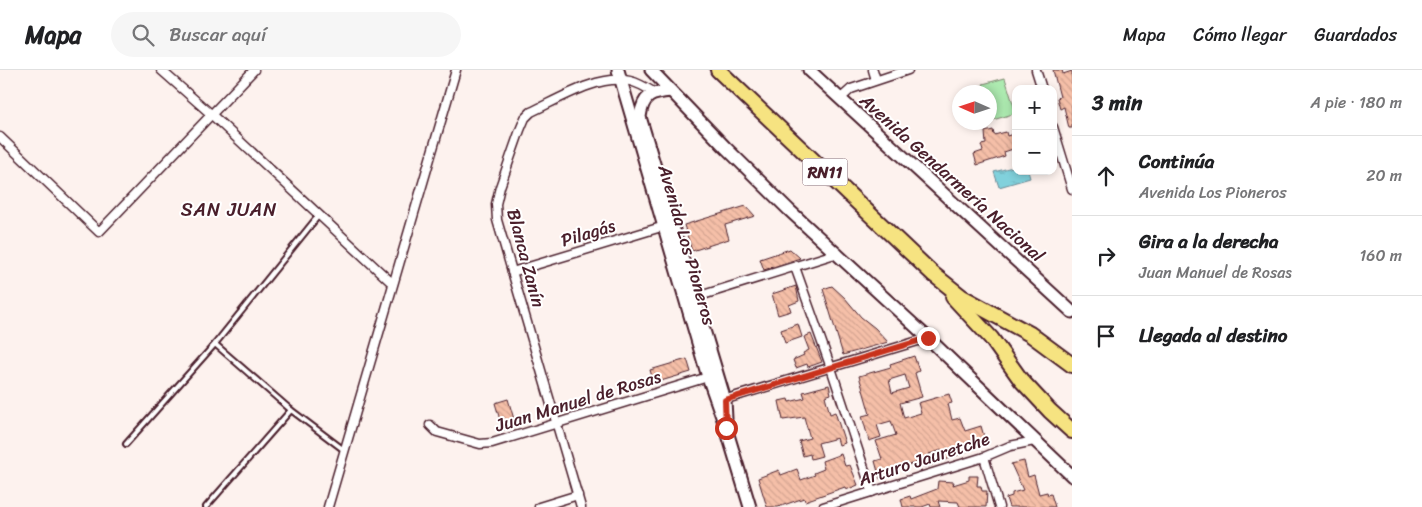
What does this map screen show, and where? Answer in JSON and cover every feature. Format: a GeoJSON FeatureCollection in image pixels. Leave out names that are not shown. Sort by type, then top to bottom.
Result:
{"type":"FeatureCollection","features":[{"type":"Feature","properties":{"kind":"highway","name":"RN11"},"geometry":{"type":"LineString","coordinates":[[718,70],[933,274],[990,338],[1021,380],[1072,431]]}},
{"type":"Feature","properties":{"kind":"highway","name":"RN11"},"geometry":{"type":"LineString","coordinates":[[933,274],[962,297],[1030,334],[1072,365]]}},
{"type":"Feature","properties":{"kind":"main road"},"geometry":{"type":"LineString","coordinates":[[651,70],[754,175],[1072,476]]}},
{"type":"Feature","properties":{"kind":"main road","name":"Avenida Gendarmería Nacional"},"geometry":{"type":"LineString","coordinates":[[809,70],[1072,312]]}},
{"type":"Feature","properties":{"kind":"main road","name":"Avenida Los Pioneros"},"geometry":{"type":"LineString","coordinates":[[619,75],[668,225],[750,507]]}},
{"type":"Feature","properties":{"kind":"main road"},"geometry":{"type":"LineString","coordinates":[[655,92],[671,91]]}},
{"type":"Feature","properties":{"kind":"main road","name":"Avenida Los Pioneros"},"geometry":{"type":"LineString","coordinates":[[655,92],[646,99],[641,107],[640,117],[668,225]]}},
{"type":"Feature","properties":{"kind":"main road","name":"Avenida Los Pioneros"},"geometry":{"type":"LineString","coordinates":[[690,299],[708,377],[720,401]]}},
{"type":"Feature","properties":{"kind":"street"},"geometry":{"type":"LineString","coordinates":[[160,70],[392,283]]}},
{"type":"Feature","properties":{"kind":"street"},"geometry":{"type":"LineString","coordinates":[[0,137],[99,232],[254,70]]}},
{"type":"Feature","properties":{"kind":"street"},"geometry":{"type":"LineString","coordinates":[[328,507],[392,283],[456,70]]}},
{"type":"Feature","properties":{"kind":"street"},"geometry":{"type":"LineString","coordinates":[[873,70],[876,80]]}},
{"type":"Feature","properties":{"kind":"street"},"geometry":{"type":"LineString","coordinates":[[840,99],[851,89],[908,70]]}},
{"type":"Feature","properties":{"kind":"street"},"geometry":{"type":"LineString","coordinates":[[1036,70],[1041,85]]}},
{"type":"Feature","properties":{"kind":"street"},"geometry":{"type":"LineString","coordinates":[[619,75],[655,92]]}},
{"type":"Feature","properties":{"kind":"street","name":"Blanca Zanín"},"geometry":{"type":"LineString","coordinates":[[581,507],[497,220],[496,204],[508,162],[525,118],[531,112],[590,85],[619,75]]}},
{"type":"Feature","properties":{"kind":"street"},"geometry":{"type":"LineString","coordinates":[[1054,130],[1071,185]]}},
{"type":"Feature","properties":{"kind":"street","name":"Pilagás"},"geometry":{"type":"LineString","coordinates":[[512,272],[668,225]]}},
{"type":"Feature","properties":{"kind":"street"},"geometry":{"type":"LineString","coordinates":[[690,299],[838,253]]}},
{"type":"Feature","properties":{"kind":"street"},"geometry":{"type":"LineString","coordinates":[[795,267],[872,492]]}},
{"type":"Feature","properties":{"kind":"street"},"geometry":{"type":"LineString","coordinates":[[720,401],[928,338]]}},
{"type":"Feature","properties":{"kind":"street","name":"Juan Manuel de Rosas"},"geometry":{"type":"LineString","coordinates":[[430,425],[437,432],[480,444],[492,443],[708,377]]}},
{"type":"Feature","properties":{"kind":"street","name":"Arturo Jauretche"},"geometry":{"type":"LineString","coordinates":[[823,507],[984,457],[1010,446],[1034,441]]}},
{"type":"Feature","properties":{"kind":"street"},"geometry":{"type":"LineString","coordinates":[[984,457],[999,507]]}},
{"type":"Feature","properties":{"kind":"street"},"geometry":{"type":"LineString","coordinates":[[539,507],[578,495]]}},
{"type":"Feature","properties":{"kind":"lane"},"geometry":{"type":"LineString","coordinates":[[126,444],[215,344],[319,215]]}},
{"type":"Feature","properties":{"kind":"lane"},"geometry":{"type":"LineString","coordinates":[[215,344],[291,410],[344,450]]}},
{"type":"Feature","properties":{"kind":"lane"},"geometry":{"type":"LineString","coordinates":[[206,507],[291,410]]}},
{"type":"Feature","properties":{"kind":"green space"},"geometry":{"type":"Polygon","coordinates":[[[1005,78],[1012,100],[1012,114],[997,119],[997,85],[983,84],[1005,78]]]}},
{"type":"Feature","properties":{"kind":"water"},"geometry":{"type":"Polygon","coordinates":[[[1012,167],[1012,175],[1029,175],[1030,178],[999,187],[994,172],[1012,167]]]}},
{"type":"Feature","properties":{"kind":"building"},"geometry":{"type":"Polygon","coordinates":[[[1053,70],[1062,70],[1063,74],[1072,71],[1072,128],[1069,128],[1064,107],[1060,109],[1057,98],[1060,97],[1053,70]]]}},
{"type":"Feature","properties":{"kind":"building"},"geometry":{"type":"Polygon","coordinates":[[[993,130],[994,135],[1006,132],[1007,136],[1012,134],[1012,149],[1004,152],[1005,156],[977,165],[974,154],[983,151],[981,145],[986,144],[985,132],[993,130]]]}},
{"type":"Feature","properties":{"kind":"building"},"geometry":{"type":"Polygon","coordinates":[[[746,206],[755,216],[725,225],[729,239],[692,251],[684,225],[746,206]]]}},
{"type":"Feature","properties":{"kind":"building"},"geometry":{"type":"Polygon","coordinates":[[[790,249],[800,258],[764,270],[760,259],[790,249]]]}},
{"type":"Feature","properties":{"kind":"building"},"geometry":{"type":"Polygon","coordinates":[[[796,286],[799,301],[789,305],[791,311],[778,315],[772,294],[796,286]]]}},
{"type":"Feature","properties":{"kind":"building"},"geometry":{"type":"Polygon","coordinates":[[[832,286],[888,342],[843,355],[823,289],[832,286]]]}},
{"type":"Feature","properties":{"kind":"building"},"geometry":{"type":"Polygon","coordinates":[[[798,324],[802,337],[785,343],[781,330],[798,324]]]}},
{"type":"Feature","properties":{"kind":"building"},"geometry":{"type":"Polygon","coordinates":[[[811,334],[822,362],[808,367],[807,364],[796,368],[793,360],[804,355],[803,353],[809,350],[804,337],[811,334]]]}},
{"type":"Feature","properties":{"kind":"building"},"geometry":{"type":"Polygon","coordinates":[[[914,356],[919,371],[915,373],[922,397],[900,403],[904,418],[921,413],[918,403],[949,394],[952,403],[948,404],[952,420],[960,418],[965,431],[981,426],[985,440],[966,445],[968,451],[945,460],[942,450],[929,454],[932,465],[924,467],[922,461],[892,470],[893,475],[880,479],[875,461],[882,459],[876,441],[896,435],[891,421],[877,425],[881,437],[869,441],[862,416],[870,414],[859,376],[891,367],[890,364],[914,356]],[[905,375],[889,380],[892,393],[909,388],[905,375]]]}},
{"type":"Feature","properties":{"kind":"building"},"geometry":{"type":"Polygon","coordinates":[[[687,359],[691,372],[654,383],[650,370],[687,359]]]}},
{"type":"Feature","properties":{"kind":"building"},"geometry":{"type":"Polygon","coordinates":[[[829,385],[831,394],[825,396],[830,414],[835,412],[845,443],[839,445],[837,438],[818,443],[822,456],[811,459],[810,454],[803,456],[799,441],[810,438],[804,417],[783,420],[779,401],[788,399],[789,402],[805,398],[803,392],[829,385]]]}},
{"type":"Feature","properties":{"kind":"building"},"geometry":{"type":"Polygon","coordinates":[[[508,399],[516,426],[503,430],[495,403],[508,399]]]}},
{"type":"Feature","properties":{"kind":"building"},"geometry":{"type":"Polygon","coordinates":[[[841,454],[845,466],[850,465],[858,485],[846,490],[845,487],[805,501],[804,498],[778,507],[767,507],[758,478],[779,470],[781,475],[797,469],[801,480],[815,475],[814,473],[824,469],[822,461],[841,454]]]}},
{"type":"Feature","properties":{"kind":"building"},"geometry":{"type":"Polygon","coordinates":[[[1024,461],[1028,477],[1034,475],[1039,494],[1047,492],[1048,495],[1051,494],[1055,507],[1009,507],[1006,498],[1012,496],[1012,493],[1023,490],[1011,464],[1024,461]]]}},
{"type":"Feature","properties":{"kind":"building"},"geometry":{"type":"Polygon","coordinates":[[[969,476],[978,476],[977,486],[981,486],[982,491],[987,491],[986,507],[960,507],[958,502],[938,501],[940,507],[931,507],[930,504],[922,507],[903,507],[901,499],[910,496],[911,499],[937,489],[938,481],[954,482],[953,485],[969,480],[969,476]]]}},
{"type":"Feature","properties":{"kind":"district","name":"SAN JUAN"},"geometry":{"type":"Point","coordinates":[229,209]}},
{"type":"Feature","properties":{"kind":"route"},"geometry":{"type":"LineString","coordinates":[[726,428],[725,400],[928,338]]}}]}
